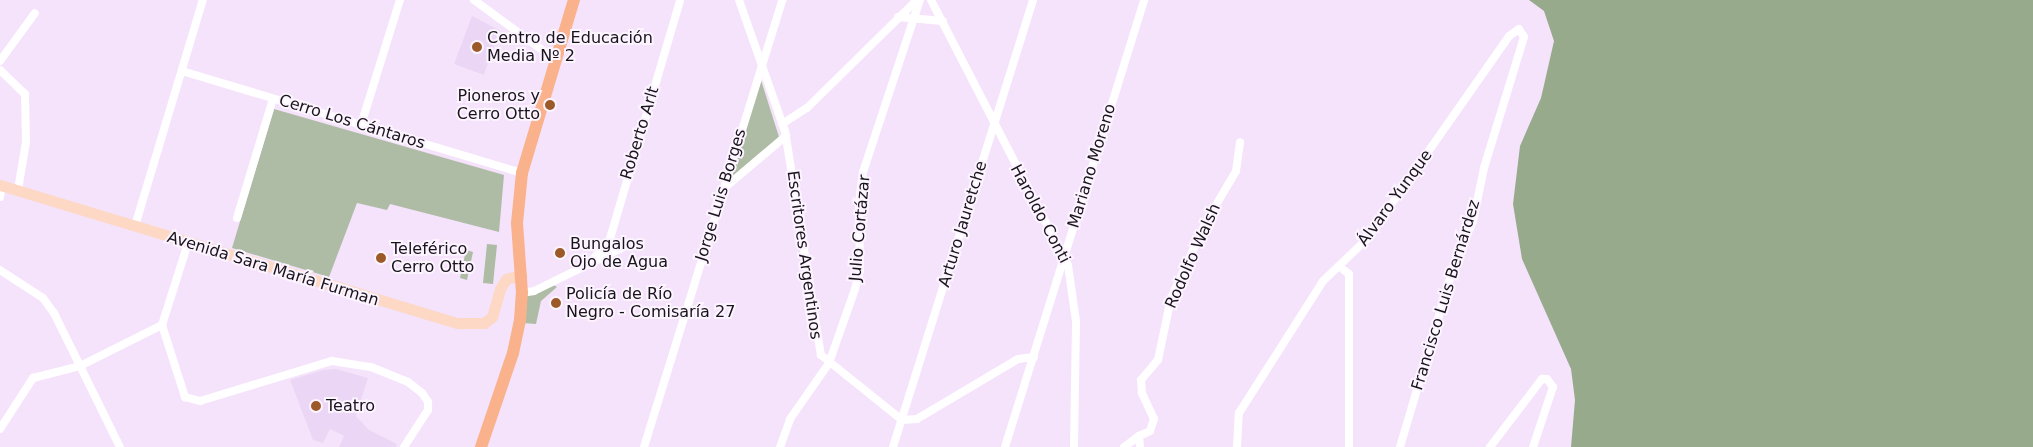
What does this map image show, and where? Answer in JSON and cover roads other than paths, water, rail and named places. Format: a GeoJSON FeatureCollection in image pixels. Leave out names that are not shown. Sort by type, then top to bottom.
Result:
{"type":"FeatureCollection","features":[{"type":"Feature","properties":{"kind":"main road"},"geometry":{"type":"LineString","coordinates":[[482,447],[513,354],[522,293],[517,223],[522,173],[574,0]]}},
{"type":"Feature","properties":{"kind":"main road","name":"Avenida Sara María Furman"},"geometry":{"type":"LineString","coordinates":[[1,189],[18,190],[188,243],[458,323],[484,323],[497,309],[500,289],[506,279],[521,275]]}},
{"type":"Feature","properties":{"kind":"street"},"geometry":{"type":"LineString","coordinates":[[135,226],[204,0]]}},
{"type":"Feature","properties":{"kind":"street"},"geometry":{"type":"LineString","coordinates":[[361,125],[400,0]]}},
{"type":"Feature","properties":{"kind":"street"},"geometry":{"type":"LineString","coordinates":[[474,0],[556,60]]}},
{"type":"Feature","properties":{"kind":"street","name":"Roberto Arlt"},"geometry":{"type":"LineString","coordinates":[[592,260],[609,242],[680,0]]}},
{"type":"Feature","properties":{"kind":"street","name":"Escritores Argentinos"},"geometry":{"type":"LineString","coordinates":[[739,0],[786,136],[809,267],[818,349],[829,363],[902,420]]}},
{"type":"Feature","properties":{"kind":"street","name":"Jorge Luis Borges"},"geometry":{"type":"LineString","coordinates":[[644,447],[782,0]]}},
{"type":"Feature","properties":{"kind":"street"},"geometry":{"type":"LineString","coordinates":[[782,124],[807,108],[898,17],[918,0]]}},
{"type":"Feature","properties":{"kind":"street","name":"Julio Cortázar"},"geometry":{"type":"LineString","coordinates":[[780,447],[790,419],[829,363],[860,270],[859,203],[864,172],[915,19],[918,0]]}},
{"type":"Feature","properties":{"kind":"street","name":"Haroldo Conti"},"geometry":{"type":"LineString","coordinates":[[930,0],[943,21],[994,126],[1064,257],[1071,277],[1076,321],[1074,447]]}},
{"type":"Feature","properties":{"kind":"street","name":"Arturo Jauretche"},"geometry":{"type":"LineString","coordinates":[[893,447],[1033,0]]}},
{"type":"Feature","properties":{"kind":"street","name":"Mariano Moreno"},"geometry":{"type":"LineString","coordinates":[[1005,447],[1144,0]]}},
{"type":"Feature","properties":{"kind":"street"},"geometry":{"type":"LineString","coordinates":[[0,61],[36,13]]}},
{"type":"Feature","properties":{"kind":"street"},"geometry":{"type":"LineString","coordinates":[[898,17],[943,21]]}},
{"type":"Feature","properties":{"kind":"street","name":"Álvaro Yunque"},"geometry":{"type":"LineString","coordinates":[[1237,447],[1239,414],[1324,281],[1373,232],[1510,36],[1519,29]]}},
{"type":"Feature","properties":{"kind":"street","name":"Francisco Luis Bernárdez"},"geometry":{"type":"LineString","coordinates":[[1400,447],[1453,268],[1472,221],[1484,168],[1524,37],[1519,29]]}},
{"type":"Feature","properties":{"kind":"street"},"geometry":{"type":"LineString","coordinates":[[0,70],[25,94],[26,142],[18,190]]}},
{"type":"Feature","properties":{"kind":"street","name":"Cerro Los Cántaros"},"geometry":{"type":"LineString","coordinates":[[182,71],[522,173]]}},
{"type":"Feature","properties":{"kind":"street"},"geometry":{"type":"LineString","coordinates":[[237,218],[273,99]]}},
{"type":"Feature","properties":{"kind":"street"},"geometry":{"type":"LineString","coordinates":[[722,190],[786,136]]}},
{"type":"Feature","properties":{"kind":"street","name":"Rodolfo Walsh"},"geometry":{"type":"LineString","coordinates":[[1139,436],[1150,430],[1154,419],[1142,393],[1141,380],[1158,360],[1171,298],[1206,222],[1236,171],[1240,142]]}},
{"type":"Feature","properties":{"kind":"street"},"geometry":{"type":"LineString","coordinates":[[188,243],[162,325],[181,388],[191,401],[200,401],[332,360],[371,367],[408,382],[422,392],[428,410],[404,447]]}},
{"type":"Feature","properties":{"kind":"street"},"geometry":{"type":"LineString","coordinates":[[522,293],[534,292],[592,260],[626,246]]}},
{"type":"Feature","properties":{"kind":"street"},"geometry":{"type":"LineString","coordinates":[[1339,266],[1350,274],[1349,447]]}},
{"type":"Feature","properties":{"kind":"street"},"geometry":{"type":"LineString","coordinates":[[0,270],[43,298],[80,366],[120,447]]}},
{"type":"Feature","properties":{"kind":"street"},"geometry":{"type":"LineString","coordinates":[[0,429],[33,378],[80,366],[162,325]]}},
{"type":"Feature","properties":{"kind":"street"},"geometry":{"type":"LineString","coordinates":[[902,420],[917,419],[1018,359],[1034,357]]}},
{"type":"Feature","properties":{"kind":"street"},"geometry":{"type":"LineString","coordinates":[[1490,447],[1542,379],[1552,381],[1553,387],[1533,447]]}},
{"type":"Feature","properties":{"kind":"street"},"geometry":{"type":"LineString","coordinates":[[1124,447],[1139,436]]}},
{"type":"Feature","properties":{"kind":"street"},"geometry":{"type":"LineString","coordinates":[[1139,436],[1140,447]]}},
{"type":"Feature","properties":{"kind":"place","name":"Centro de Educación Media Nº 2"},"geometry":{"type":"Point","coordinates":[477,47]}},
{"type":"Feature","properties":{"kind":"place","name":"Pioneros y Cerro Otto"},"geometry":{"type":"Point","coordinates":[550,105]}},
{"type":"Feature","properties":{"kind":"place","name":"Bungalos Ojo de Agua"},"geometry":{"type":"Point","coordinates":[560,253]}},
{"type":"Feature","properties":{"kind":"place","name":"Teleférico Cerro Otto"},"geometry":{"type":"Point","coordinates":[381,258]}},
{"type":"Feature","properties":{"kind":"place","name":"Policía de Río Negro - Comisaría 27"},"geometry":{"type":"Point","coordinates":[556,303]}},
{"type":"Feature","properties":{"kind":"place","name":"Teatro"},"geometry":{"type":"Point","coordinates":[316,406]}}]}
